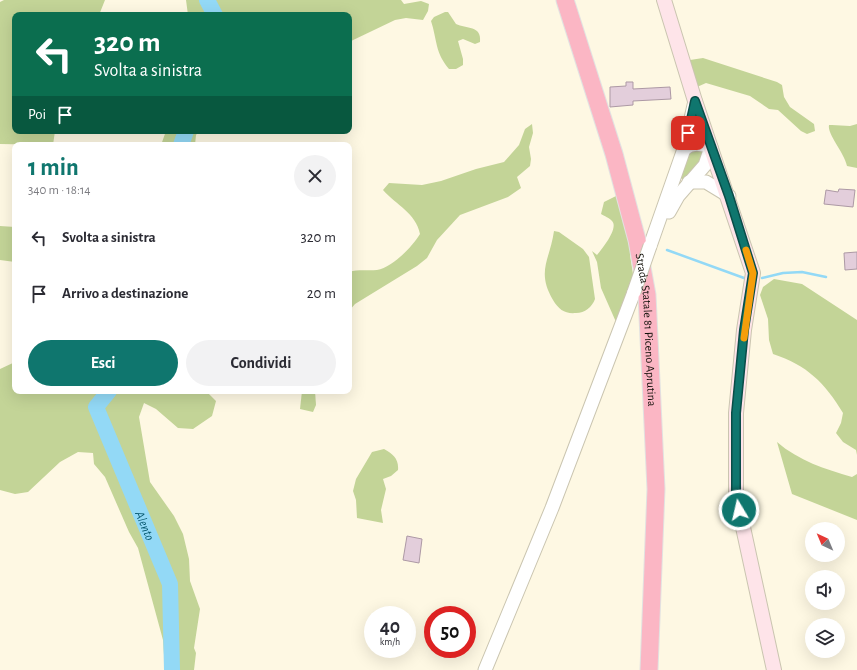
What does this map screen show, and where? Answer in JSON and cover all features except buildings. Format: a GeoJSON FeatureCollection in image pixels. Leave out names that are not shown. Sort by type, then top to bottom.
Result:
{"type":"FeatureCollection","features":[{"type":"Feature","properties":{"kind":"highway"},"geometry":{"type":"LineString","coordinates":[[558,0],[570,35],[580,48]]}},
{"type":"Feature","properties":{"kind":"highway","name":"Strada Statale 81 Piceno Aprutina"},"geometry":{"type":"LineString","coordinates":[[565,0],[614,154],[633,226],[647,295],[656,489],[649,670]]}},
{"type":"Feature","properties":{"kind":"main road"},"geometry":{"type":"LineString","coordinates":[[664,0],[695,101],[729,196],[753,273],[744,330],[736,413],[736,495],[774,670]]}},
{"type":"Feature","properties":{"kind":"street"},"geometry":{"type":"LineString","coordinates":[[485,670],[552,508],[634,292],[684,149],[695,101]]}},
{"type":"Feature","properties":{"kind":"street"},"geometry":{"type":"LineString","coordinates":[[650,246],[678,196],[705,165],[711,147],[696,143],[690,144],[684,149]]}},
{"type":"Feature","properties":{"kind":"street"},"geometry":{"type":"LineString","coordinates":[[689,182],[706,182],[729,196]]}},
{"type":"Feature","properties":{"kind":"green space"},"geometry":{"type":"Polygon","coordinates":[[[4,0],[105,0],[100,12],[12,12],[12,134],[55,134],[53,142],[12,142],[12,144],[0,144],[0,2],[4,0]]]}},
{"type":"Feature","properties":{"kind":"green space"},"geometry":{"type":"Polygon","coordinates":[[[186,0],[401,0],[404,4],[421,1],[429,4],[428,11],[423,20],[406,18],[395,20],[352,41],[352,12],[188,12],[186,0]]]}},
{"type":"Feature","properties":{"kind":"green space"},"geometry":{"type":"Polygon","coordinates":[[[448,12],[456,24],[476,30],[480,37],[480,42],[475,44],[463,39],[458,41],[463,59],[463,65],[456,69],[449,69],[442,59],[431,21],[434,17],[448,12]]]}},
{"type":"Feature","properties":{"kind":"green space"},"geometry":{"type":"Polygon","coordinates":[[[703,58],[777,82],[782,85],[784,97],[790,107],[814,124],[815,131],[807,134],[801,131],[778,110],[769,109],[750,96],[706,83],[697,87],[690,60],[703,58]]]}},
{"type":"Feature","properties":{"kind":"green space"},"geometry":{"type":"Polygon","coordinates":[[[532,124],[533,133],[529,147],[531,159],[530,166],[517,177],[521,188],[508,197],[460,215],[437,240],[427,258],[417,266],[355,304],[352,308],[352,271],[377,270],[389,265],[396,261],[412,245],[420,234],[418,227],[410,215],[383,190],[389,183],[422,185],[441,181],[476,169],[504,162],[519,145],[525,129],[532,124]]]}},
{"type":"Feature","properties":{"kind":"green space"},"geometry":{"type":"Polygon","coordinates":[[[857,124],[857,168],[847,166],[843,155],[829,129],[829,125],[850,126],[857,124]]]}},
{"type":"Feature","properties":{"kind":"green space"},"geometry":{"type":"Polygon","coordinates":[[[165,134],[197,134],[195,142],[162,142],[165,134]]]}},
{"type":"Feature","properties":{"kind":"green space"},"geometry":{"type":"Polygon","coordinates":[[[696,146],[707,155],[684,179],[682,179],[680,177],[686,153],[696,146]]]}},
{"type":"Feature","properties":{"kind":"green space"},"geometry":{"type":"Polygon","coordinates":[[[616,196],[622,199],[635,248],[630,255],[635,287],[616,322],[601,288],[597,262],[592,251],[597,255],[612,233],[614,224],[601,214],[604,202],[616,196]]]}},
{"type":"Feature","properties":{"kind":"green space"},"geometry":{"type":"Polygon","coordinates":[[[0,226],[12,227],[12,262],[0,260],[0,226]]]}},
{"type":"Feature","properties":{"kind":"green space"},"geometry":{"type":"Polygon","coordinates":[[[554,231],[559,232],[583,249],[589,257],[595,299],[592,305],[585,311],[579,313],[569,313],[563,311],[555,303],[548,290],[545,281],[545,273],[554,231]]]}},
{"type":"Feature","properties":{"kind":"green space"},"geometry":{"type":"Polygon","coordinates":[[[774,279],[802,284],[857,320],[857,455],[856,450],[843,442],[836,433],[841,423],[843,413],[822,384],[814,376],[796,364],[773,354],[769,340],[768,319],[760,295],[763,287],[774,279]]]}},
{"type":"Feature","properties":{"kind":"green space"},"geometry":{"type":"Polygon","coordinates":[[[12,363],[12,394],[209,394],[216,401],[212,416],[193,429],[178,428],[156,409],[144,403],[139,417],[150,482],[174,516],[183,534],[189,559],[190,581],[200,609],[194,648],[196,653],[194,670],[165,670],[163,640],[138,548],[129,532],[105,477],[94,464],[93,453],[78,452],[60,462],[28,492],[15,494],[0,490],[0,369],[12,363]]]}},
{"type":"Feature","properties":{"kind":"green space"},"geometry":{"type":"Polygon","coordinates":[[[302,394],[315,394],[316,405],[313,412],[300,409],[302,394]]]}},
{"type":"Feature","properties":{"kind":"green space"},"geometry":{"type":"Polygon","coordinates":[[[777,442],[785,449],[813,464],[852,477],[857,474],[857,520],[792,494],[777,442]]]}},
{"type":"Feature","properties":{"kind":"green space"},"geometry":{"type":"Polygon","coordinates":[[[384,449],[395,457],[398,463],[398,470],[391,476],[383,479],[386,489],[381,510],[383,523],[357,518],[356,500],[353,491],[356,479],[372,452],[384,449]]]}},
{"type":"Feature","properties":{"kind":"waterway","name":"Alento"},"geometry":{"type":"LineString","coordinates":[[207,0],[213,12]]}},
{"type":"Feature","properties":{"kind":"waterway","name":"Alento"},"geometry":{"type":"LineString","coordinates":[[182,142],[185,134]]}},
{"type":"Feature","properties":{"kind":"waterway"},"geometry":{"type":"LineString","coordinates":[[667,250],[744,278]]}},
{"type":"Feature","properties":{"kind":"waterway"},"geometry":{"type":"LineString","coordinates":[[762,278],[783,273],[802,272],[826,277]]}},
{"type":"Feature","properties":{"kind":"waterway","name":"Alento"},"geometry":{"type":"LineString","coordinates":[[107,394],[96,407],[170,584],[172,670]]}},
{"type":"Feature","properties":{"kind":"slow traffic"},"geometry":{"type":"LineString","coordinates":[[744,338],[753,273],[746,250]]}},
{"type":"Feature","properties":{"kind":"route"},"geometry":{"type":"LineString","coordinates":[[688,133],[695,101],[729,196],[753,273],[744,330],[736,413],[736,495],[739,510]]}}]}
